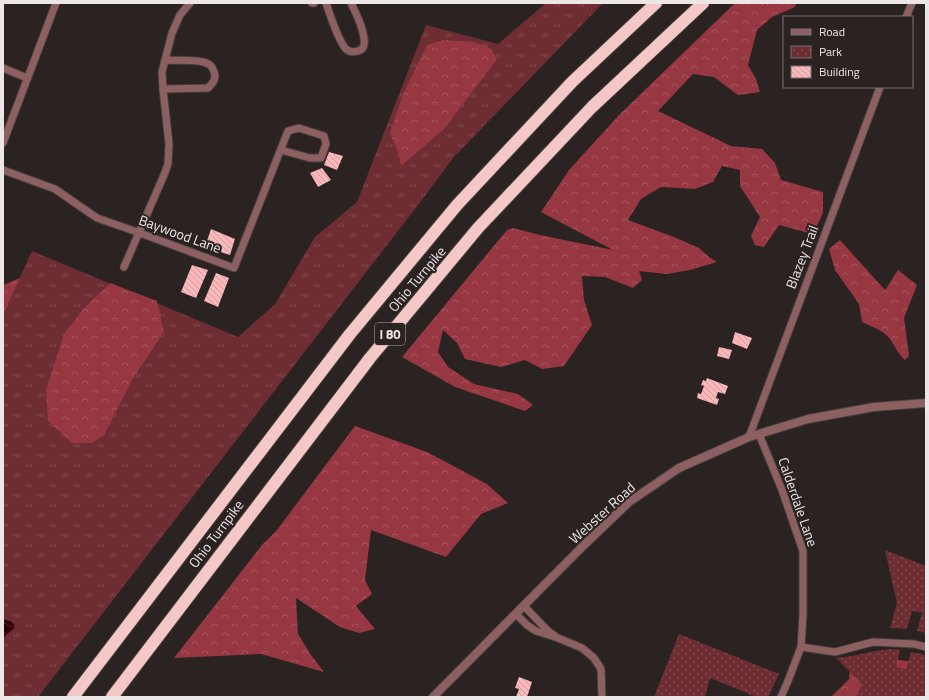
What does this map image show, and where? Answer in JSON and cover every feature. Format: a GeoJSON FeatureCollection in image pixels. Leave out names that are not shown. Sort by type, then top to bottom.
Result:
{"type":"FeatureCollection","features":[{"type":"Feature","properties":{"kind":"highway","name":"Ohio Turnpike"},"geometry":{"type":"LineString","coordinates":[[73,697],[350,334],[457,205],[572,82],[656,3]]}},
{"type":"Feature","properties":{"kind":"highway","name":"Ohio Turnpike"},"geometry":{"type":"LineString","coordinates":[[112,697],[370,358],[478,228],[592,107],[703,3]]}},
{"type":"Feature","properties":{"kind":"street"},"geometry":{"type":"LineString","coordinates":[[3,143],[56,3]]}},
{"type":"Feature","properties":{"kind":"street"},"geometry":{"type":"LineString","coordinates":[[124,267],[168,164],[169,144],[162,72],[172,33],[180,15],[190,3]]}},
{"type":"Feature","properties":{"kind":"street"},"geometry":{"type":"LineString","coordinates":[[326,3],[340,40],[346,49],[350,51],[360,51],[365,39],[351,3]]}},
{"type":"Feature","properties":{"kind":"street"},"geometry":{"type":"LineString","coordinates":[[906,16],[912,3]]}},
{"type":"Feature","properties":{"kind":"street"},"geometry":{"type":"LineString","coordinates":[[163,89],[208,88],[213,83],[215,77],[211,66],[206,63],[200,61],[165,60]]}},
{"type":"Feature","properties":{"kind":"street"},"geometry":{"type":"LineString","coordinates":[[3,68],[27,78]]}},
{"type":"Feature","properties":{"kind":"street","name":"Blazey Trail"},"geometry":{"type":"LineString","coordinates":[[749,437],[880,88]]}},
{"type":"Feature","properties":{"kind":"street","name":"Baywood Lane"},"geometry":{"type":"LineString","coordinates":[[3,170],[55,189],[97,218],[140,232],[234,268],[288,131],[299,128],[324,136],[326,144],[321,158],[310,158],[281,150]]}},
{"type":"Feature","properties":{"kind":"street","name":"Webster Road"},"geometry":{"type":"LineString","coordinates":[[433,697],[580,549],[629,502],[680,468],[749,437],[808,420],[874,407],[926,403]]}},
{"type":"Feature","properties":{"kind":"street","name":"Calderdale Lane"},"geometry":{"type":"LineString","coordinates":[[759,434],[782,490],[803,551],[803,614],[801,647],[781,697]]}},
{"type":"Feature","properties":{"kind":"street"},"geometry":{"type":"LineString","coordinates":[[524,606],[549,632],[558,638]]}},
{"type":"Feature","properties":{"kind":"street"},"geometry":{"type":"LineString","coordinates":[[516,614],[527,625],[536,631],[582,648],[594,658],[601,669],[602,697]]}},
{"type":"Feature","properties":{"kind":"street"},"geometry":{"type":"LineString","coordinates":[[801,647],[835,652],[872,642],[914,644],[926,647]]}},
{"type":"Feature","properties":{"kind":"green space"},"geometry":{"type":"Polygon","coordinates":[[[546,3],[603,3],[454,157],[38,697],[3,697],[3,315],[32,251],[238,337],[275,304],[315,237],[357,202],[426,25],[498,44],[546,3]]]}},
{"type":"Feature","properties":{"kind":"green space"},"geometry":{"type":"Polygon","coordinates":[[[735,3],[796,3],[795,7],[772,17],[757,30],[748,65],[756,79],[760,92],[738,95],[714,77],[693,74],[658,111],[731,146],[762,149],[775,163],[781,180],[823,192],[823,213],[813,234],[779,225],[764,247],[755,245],[751,236],[760,217],[740,186],[740,170],[722,166],[713,182],[695,189],[661,187],[641,199],[628,220],[699,248],[717,262],[690,270],[667,274],[639,271],[642,280],[633,288],[605,277],[582,276],[584,300],[592,325],[564,366],[542,369],[525,360],[501,367],[465,359],[457,343],[443,330],[438,352],[448,367],[474,384],[518,394],[533,405],[525,411],[455,387],[402,357],[507,230],[513,228],[613,250],[541,212],[569,170],[619,115],[735,3]]]}},
{"type":"Feature","properties":{"kind":"green space"},"geometry":{"type":"Polygon","coordinates":[[[444,40],[474,42],[491,49],[497,59],[445,128],[401,166],[398,152],[390,133],[403,94],[427,45],[444,40]]]}},
{"type":"Feature","properties":{"kind":"green space"},"geometry":{"type":"Polygon","coordinates":[[[840,240],[885,290],[898,270],[917,285],[904,318],[909,356],[905,360],[884,333],[862,322],[859,304],[835,270],[829,249],[840,240]]]}},
{"type":"Feature","properties":{"kind":"green space"},"geometry":{"type":"Polygon","coordinates":[[[20,278],[3,315],[3,285],[20,278]]]}},
{"type":"Feature","properties":{"kind":"green space"},"geometry":{"type":"Polygon","coordinates":[[[110,283],[157,301],[164,332],[133,378],[104,435],[92,443],[72,443],[48,421],[46,390],[64,334],[85,307],[110,283]]]}},
{"type":"Feature","properties":{"kind":"green space"},"geometry":{"type":"Polygon","coordinates":[[[355,426],[427,452],[487,484],[508,503],[481,514],[446,557],[371,530],[365,580],[372,594],[356,606],[375,629],[359,633],[340,627],[296,598],[298,634],[324,672],[261,654],[174,658],[262,545],[277,530],[355,426]]]}},
{"type":"Feature","properties":{"kind":"green space"},"geometry":{"type":"Polygon","coordinates":[[[885,550],[926,566],[926,633],[917,631],[922,613],[912,611],[907,629],[890,628],[897,603],[885,550]]]}},
{"type":"Feature","properties":{"kind":"green space"},"geometry":{"type":"Polygon","coordinates":[[[679,634],[779,674],[768,697],[757,697],[710,678],[705,697],[654,697],[679,634]]]}},
{"type":"Feature","properties":{"kind":"green space"},"geometry":{"type":"Polygon","coordinates":[[[891,649],[900,650],[896,667],[906,669],[911,652],[926,655],[926,697],[856,697],[862,684],[836,658],[891,649]]]}},
{"type":"Feature","properties":{"kind":"green space"},"geometry":{"type":"Polygon","coordinates":[[[878,657],[914,662],[926,697],[831,697],[849,679],[851,658],[878,657]]]}},
{"type":"Feature","properties":{"kind":"water"},"geometry":{"type":"Polygon","coordinates":[[[3,619],[12,622],[15,627],[3,638],[3,619]]]}},
{"type":"Feature","properties":{"kind":"building"},"geometry":{"type":"Polygon","coordinates":[[[329,152],[343,156],[337,170],[324,165],[329,152]]]}},
{"type":"Feature","properties":{"kind":"building"},"geometry":{"type":"Polygon","coordinates":[[[322,168],[331,180],[318,187],[310,173],[322,168]]]}},
{"type":"Feature","properties":{"kind":"building"},"geometry":{"type":"Polygon","coordinates":[[[211,229],[235,239],[230,255],[205,247],[211,229]]]}},
{"type":"Feature","properties":{"kind":"building"},"geometry":{"type":"Polygon","coordinates":[[[192,265],[208,270],[196,298],[181,292],[192,265]]]}},
{"type":"Feature","properties":{"kind":"building"},"geometry":{"type":"Polygon","coordinates":[[[216,273],[229,278],[218,307],[204,301],[216,273]]]}},
{"type":"Feature","properties":{"kind":"building"},"geometry":{"type":"Polygon","coordinates":[[[735,332],[752,338],[747,349],[732,343],[735,332]]]}},
{"type":"Feature","properties":{"kind":"building"},"geometry":{"type":"Polygon","coordinates":[[[719,347],[732,350],[729,359],[717,356],[719,347]]]}},
{"type":"Feature","properties":{"kind":"building"},"geometry":{"type":"Polygon","coordinates":[[[707,378],[728,386],[725,394],[718,392],[716,398],[719,399],[717,405],[697,398],[698,393],[701,394],[704,386],[701,385],[703,380],[706,381],[707,378]]]}},
{"type":"Feature","properties":{"kind":"building"},"geometry":{"type":"Polygon","coordinates":[[[519,677],[532,682],[527,697],[516,697],[519,689],[515,688],[519,677]]]}}]}
